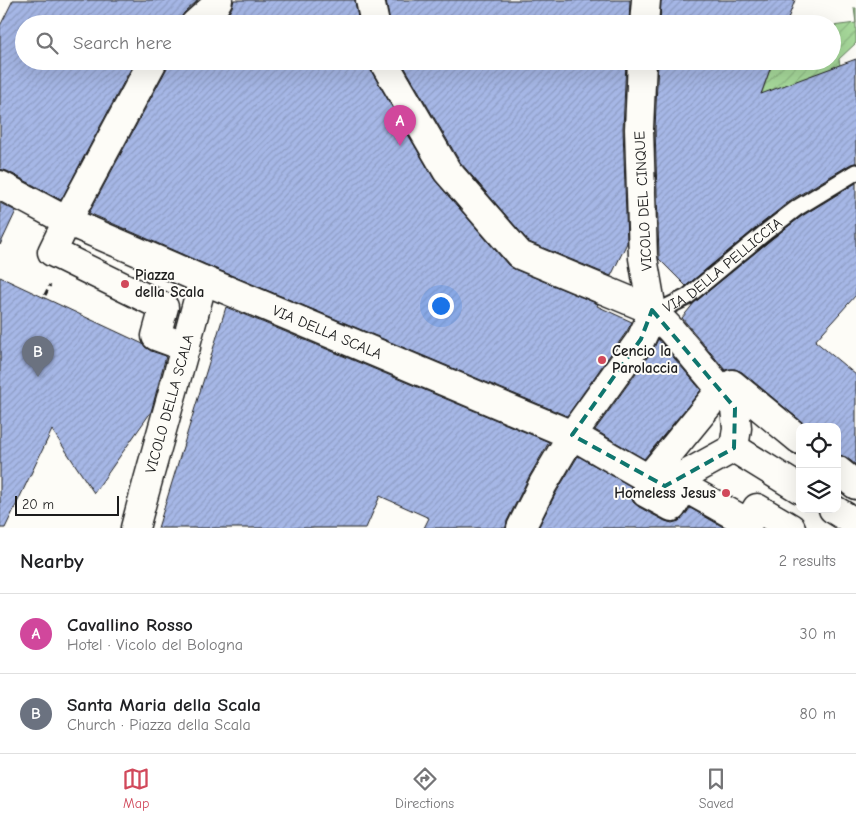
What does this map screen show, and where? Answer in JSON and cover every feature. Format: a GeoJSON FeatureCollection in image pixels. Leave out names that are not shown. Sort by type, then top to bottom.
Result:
{"type":"FeatureCollection","features":[{"type":"Feature","properties":{"kind":"street"},"geometry":{"type":"LineString","coordinates":[[204,15],[218,0]]}},
{"type":"Feature","properties":{"kind":"street"},"geometry":{"type":"LineString","coordinates":[[370,0],[373,15]]}},
{"type":"Feature","properties":{"kind":"street"},"geometry":{"type":"LineString","coordinates":[[645,15],[646,0]]}},
{"type":"Feature","properties":{"kind":"street"},"geometry":{"type":"LineString","coordinates":[[148,70],[52,252],[164,307],[156,336],[186,348]]}},
{"type":"Feature","properties":{"kind":"street"},"geometry":{"type":"LineString","coordinates":[[389,70],[447,171],[520,255],[652,310]]}},
{"type":"Feature","properties":{"kind":"street","name":"VICOLO DEL CINQUE"},"geometry":{"type":"LineString","coordinates":[[521,528],[572,436],[641,339],[652,310],[643,258],[639,130],[642,70]]}},
{"type":"Feature","properties":{"kind":"street","name":"VIA DELLA SCALA"},"geometry":{"type":"LineString","coordinates":[[0,185],[67,221],[572,436],[652,481]]}},
{"type":"Feature","properties":{"kind":"street","name":"VICOLO DELLA SCALA"},"geometry":{"type":"LineString","coordinates":[[135,528],[186,348],[203,280]]}},
{"type":"Feature","properties":{"kind":"street","name":"VIA DELLA PELLICCIA"},"geometry":{"type":"LineString","coordinates":[[652,310],[671,330],[735,408],[737,428],[734,448]]}},
{"type":"Feature","properties":{"kind":"street"},"geometry":{"type":"LineString","coordinates":[[791,528],[757,508],[748,523],[684,487],[672,507],[646,493],[656,469],[715,398],[732,384],[796,437]]}},
{"type":"Feature","properties":{"kind":"street"},"geometry":{"type":"LineString","coordinates":[[652,481],[665,486],[734,448],[796,487]]}},
{"type":"Feature","properties":{"kind":"street"},"geometry":{"type":"LineString","coordinates":[[841,473],[856,485]]}},
{"type":"Feature","properties":{"kind":"street"},"geometry":{"type":"LineString","coordinates":[[840,513],[856,523]]}},
{"type":"Feature","properties":{"kind":"lane","name":"VIA DELLA PELLICCIA"},"geometry":{"type":"LineString","coordinates":[[652,310],[667,307],[687,297],[798,208],[856,172]]}},
{"type":"Feature","properties":{"kind":"highlighted area"},"geometry":{"type":"Polygon","coordinates":[[[652,310],[735,408],[734,448],[665,486],[572,435],[641,339],[652,310]]]}},
{"type":"Feature","properties":{"kind":"green space"},"geometry":{"type":"Polygon","coordinates":[[[856,23],[856,43],[841,57],[841,25],[856,23]]]}},
{"type":"Feature","properties":{"kind":"green space"},"geometry":{"type":"Polygon","coordinates":[[[770,70],[828,70],[760,98],[770,70]]]}},
{"type":"Feature","properties":{"kind":"building"},"geometry":{"type":"Polygon","coordinates":[[[13,0],[198,0],[183,15],[15,15],[15,70],[130,70],[61,200],[0,169],[0,26],[13,0]]]}},
{"type":"Feature","properties":{"kind":"building"},"geometry":{"type":"Polygon","coordinates":[[[234,0],[355,0],[358,15],[228,15],[234,0]]]}},
{"type":"Feature","properties":{"kind":"building"},"geometry":{"type":"Polygon","coordinates":[[[386,0],[630,0],[629,15],[388,15],[386,0]]]}},
{"type":"Feature","properties":{"kind":"building"},"geometry":{"type":"Polygon","coordinates":[[[661,0],[795,0],[789,15],[660,15],[661,0]]]}},
{"type":"Feature","properties":{"kind":"building"},"geometry":{"type":"Polygon","coordinates":[[[856,59],[856,163],[851,164],[791,200],[686,286],[659,259],[655,129],[658,70],[770,70],[761,94],[826,70],[841,70],[841,65],[856,59]]]}},
{"type":"Feature","properties":{"kind":"building"},"geometry":{"type":"Polygon","coordinates":[[[166,70],[371,70],[434,179],[508,265],[598,304],[597,306],[632,322],[567,416],[209,266],[89,213],[166,70]]]}},
{"type":"Feature","properties":{"kind":"building"},"geometry":{"type":"Polygon","coordinates":[[[406,70],[626,70],[623,129],[627,243],[611,276],[529,242],[460,162],[406,70]]]}},
{"type":"Feature","properties":{"kind":"building"},"geometry":{"type":"Polygon","coordinates":[[[856,183],[856,295],[815,341],[856,375],[856,465],[846,457],[841,456],[841,423],[803,423],[742,372],[735,369],[725,370],[682,318],[694,303],[802,216],[856,183]]]}},
{"type":"Feature","properties":{"kind":"building"},"geometry":{"type":"Polygon","coordinates":[[[0,203],[16,211],[0,245],[0,203]]]}},
{"type":"Feature","properties":{"kind":"building"},"geometry":{"type":"Polygon","coordinates":[[[0,277],[143,344],[151,351],[166,356],[151,412],[94,493],[52,430],[5,528],[0,528],[0,277]]]}},
{"type":"Feature","properties":{"kind":"building"},"geometry":{"type":"Polygon","coordinates":[[[226,307],[549,442],[507,521],[506,528],[424,528],[429,518],[380,496],[366,528],[158,528],[226,307]]]}},
{"type":"Feature","properties":{"kind":"building"},"geometry":{"type":"Polygon","coordinates":[[[658,339],[701,390],[644,459],[595,430],[654,348],[658,339]]]}},
{"type":"Feature","properties":{"kind":"building"},"geometry":{"type":"Polygon","coordinates":[[[578,456],[632,487],[631,495],[633,502],[665,521],[672,523],[679,521],[690,508],[725,528],[538,528],[578,456]]]}},
{"type":"Feature","properties":{"kind":"place","name":"Cavallino Rosso"},"geometry":{"type":"Point","coordinates":[400,146]}},
{"type":"Feature","properties":{"kind":"place","name":"Piazza della Scala"},"geometry":{"type":"Point","coordinates":[125,284]}},
{"type":"Feature","properties":{"kind":"place","name":"Cencio la Parolaccia"},"geometry":{"type":"Point","coordinates":[602,360]}},
{"type":"Feature","properties":{"kind":"place","name":"Santa Maria della Scala"},"geometry":{"type":"Point","coordinates":[38,377]}},
{"type":"Feature","properties":{"kind":"place","name":"Homeless Jesus"},"geometry":{"type":"Point","coordinates":[726,493]}}]}
